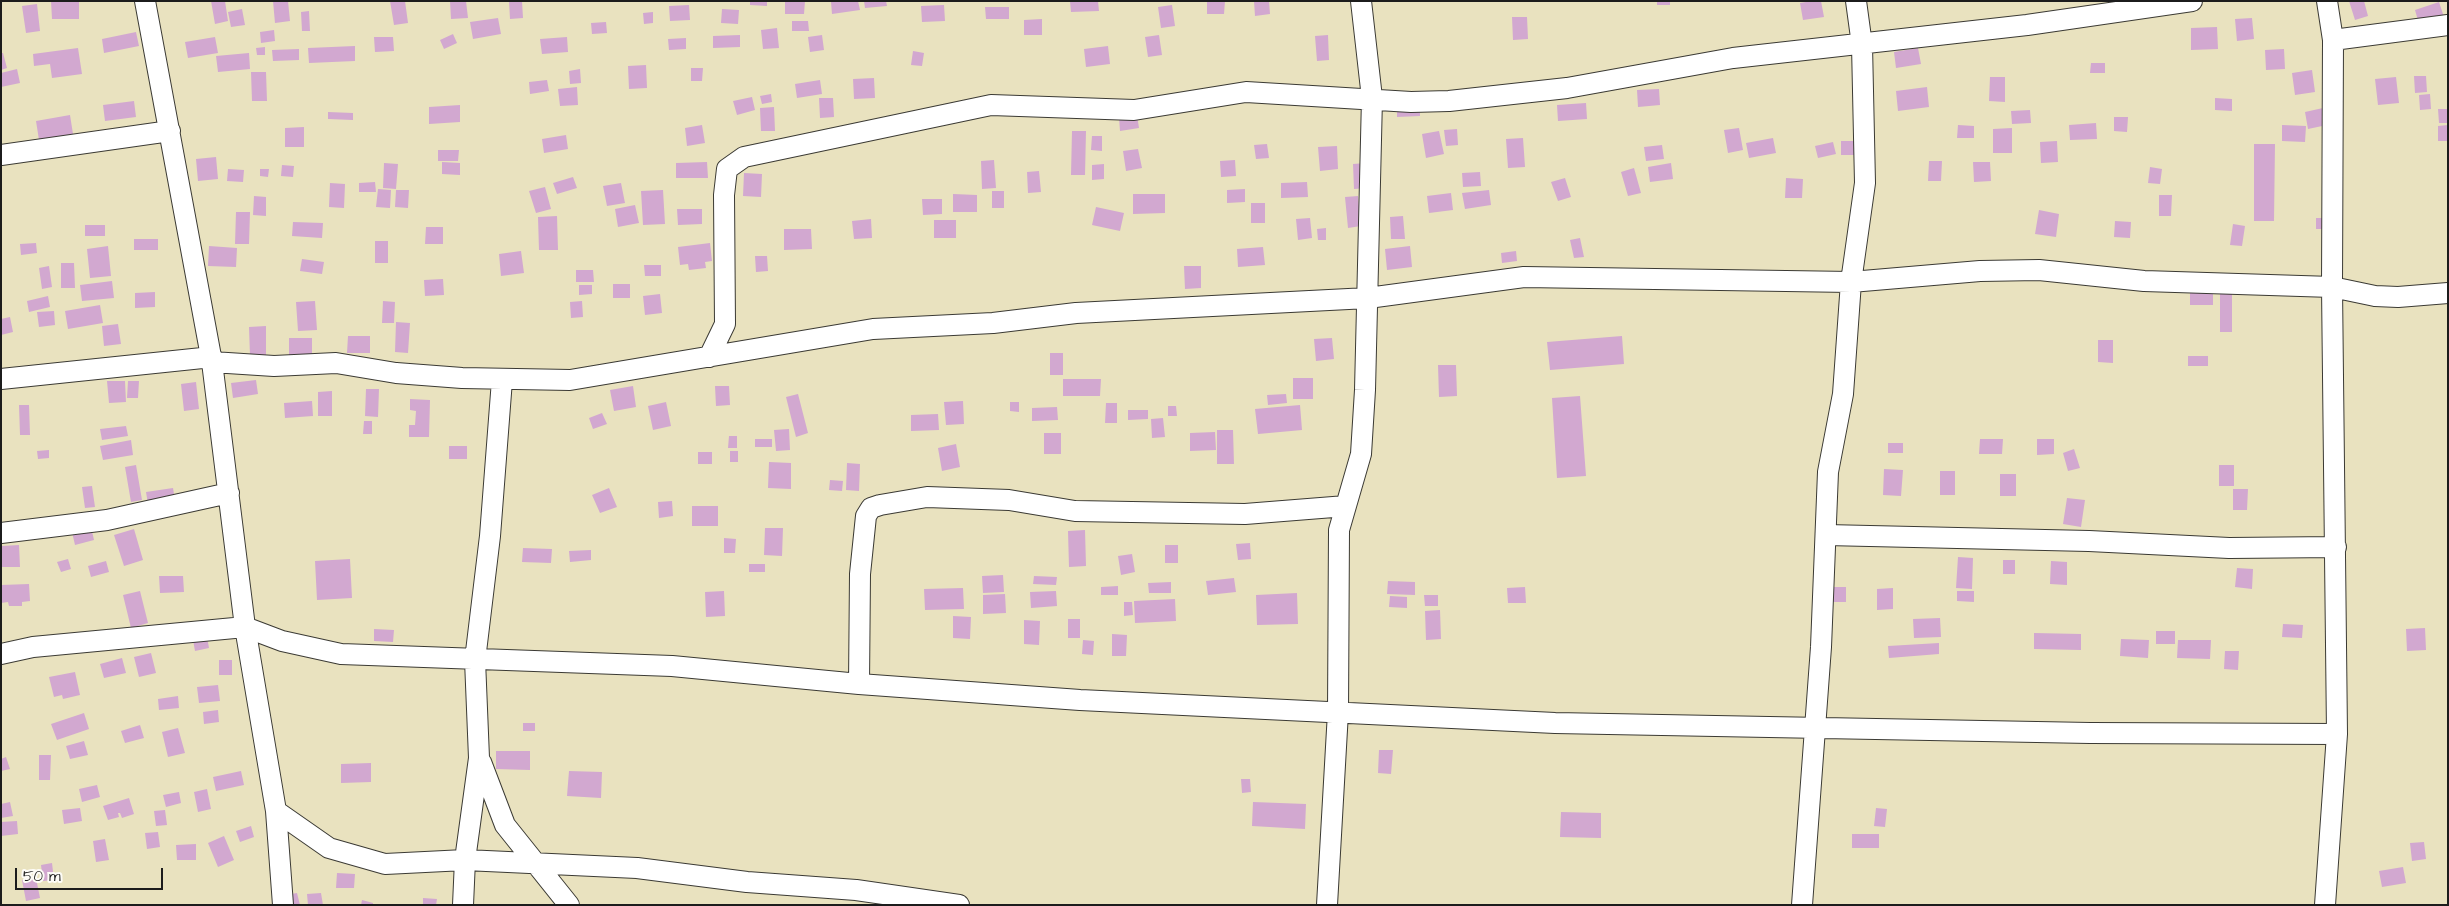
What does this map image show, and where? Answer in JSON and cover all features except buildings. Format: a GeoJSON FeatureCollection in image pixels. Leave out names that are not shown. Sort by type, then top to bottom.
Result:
{"type":"FeatureCollection","features":[{"type":"Feature","properties":{"kind":"street"},"geometry":{"type":"LineString","coordinates":[[144,1],[212,359],[245,627],[276,811],[278,904]]}},
{"type":"Feature","properties":{"kind":"street"},"geometry":{"type":"LineString","coordinates":[[1327,905],[1338,712],[1339,530],[1361,454],[1368,298],[1372,98],[1361,1]]}},
{"type":"Feature","properties":{"kind":"street"},"geometry":{"type":"LineString","coordinates":[[1802,905],[1816,729],[1828,472],[1843,394],[1851,282],[1864,183],[1862,45],[1856,1]]}},
{"type":"Feature","properties":{"kind":"street"},"geometry":{"type":"LineString","coordinates":[[709,357],[725,324],[724,195],[727,169],[744,157],[991,105],[1134,110],[1246,92],[1372,98],[1411,102],[1459,100],[1567,88],[1732,58],[1862,45],[2027,25],[2192,1]]}},
{"type":"Feature","properties":{"kind":"street"},"geometry":{"type":"LineString","coordinates":[[2325,905],[2337,734],[2332,286],[2333,40],[2328,1]]}},
{"type":"Feature","properties":{"kind":"street"},"geometry":{"type":"LineString","coordinates":[[2333,40],[2448,25]]}},
{"type":"Feature","properties":{"kind":"street"},"geometry":{"type":"LineString","coordinates":[[1,155],[170,132]]}},
{"type":"Feature","properties":{"kind":"street"},"geometry":{"type":"LineString","coordinates":[[1,379],[212,359],[274,366],[336,363],[396,373],[502,380],[570,380],[873,329],[993,323],[1076,313],[1368,298],[1524,277],[1851,282],[1980,271],[2039,270],[2144,281],[2332,286],[2375,296],[2398,297],[2448,293]]}},
{"type":"Feature","properties":{"kind":"street"},"geometry":{"type":"LineString","coordinates":[[463,905],[465,860],[479,758],[475,660],[490,536],[502,380]]}},
{"type":"Feature","properties":{"kind":"street"},"geometry":{"type":"LineString","coordinates":[[1,533],[107,520],[229,493]]}},
{"type":"Feature","properties":{"kind":"street"},"geometry":{"type":"LineString","coordinates":[[859,684],[860,574],[866,516],[871,508],[880,504],[927,497],[1009,500],[1075,511],[1246,514],[1346,506]]}},
{"type":"Feature","properties":{"kind":"street"},"geometry":{"type":"LineString","coordinates":[[1826,535],[2088,541],[2229,548],[2336,547]]}},
{"type":"Feature","properties":{"kind":"street"},"geometry":{"type":"LineString","coordinates":[[1,654],[34,647],[245,627],[282,641],[341,654],[672,666],[859,684],[1080,700],[1555,723],[2100,733],[2337,734]]}},
{"type":"Feature","properties":{"kind":"street"},"geometry":{"type":"LineString","coordinates":[[479,758],[505,825],[534,864],[569,905]]}},
{"type":"Feature","properties":{"kind":"street"},"geometry":{"type":"LineString","coordinates":[[276,811],[330,848],[385,864],[465,860],[637,868],[747,882],[856,890],[959,905]]}}]}
